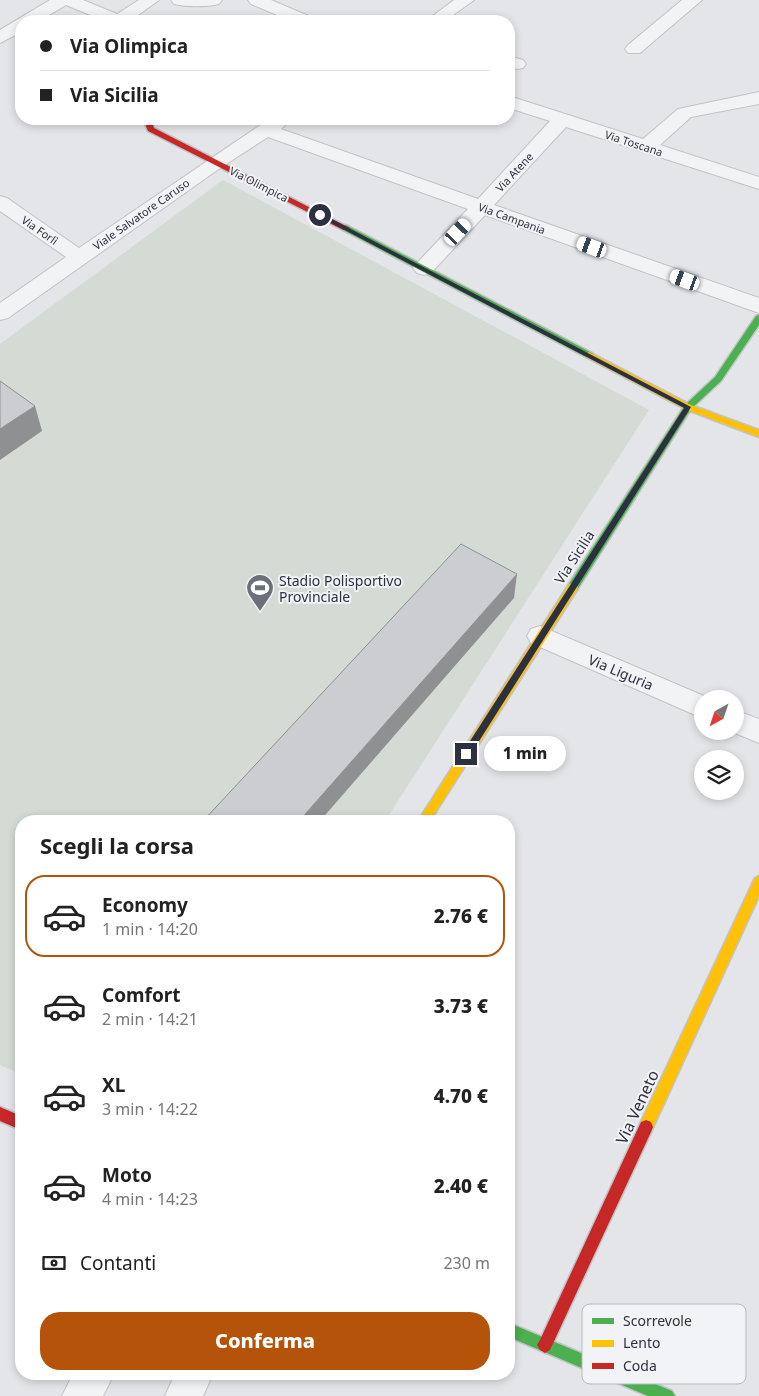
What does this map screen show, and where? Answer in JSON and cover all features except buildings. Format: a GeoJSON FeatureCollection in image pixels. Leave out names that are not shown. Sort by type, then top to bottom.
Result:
{"type":"FeatureCollection","features":[{"type":"Feature","properties":{"kind":"street"},"geometry":{"type":"LineString","coordinates":[[37,15],[62,0]]}},
{"type":"Feature","properties":{"kind":"street"},"geometry":{"type":"LineString","coordinates":[[68,0],[105,15]]}},
{"type":"Feature","properties":{"kind":"street"},"geometry":{"type":"LineString","coordinates":[[129,15],[150,0]]}},
{"type":"Feature","properties":{"kind":"street"},"geometry":{"type":"LineString","coordinates":[[180,0],[213,0]]}},
{"type":"Feature","properties":{"kind":"street"},"geometry":{"type":"LineString","coordinates":[[257,0],[291,15]]}},
{"type":"Feature","properties":{"kind":"street"},"geometry":{"type":"LineString","coordinates":[[443,15],[465,0]]}},
{"type":"Feature","properties":{"kind":"street"},"geometry":{"type":"LineString","coordinates":[[634,49],[675,13],[694,0]]}},
{"type":"Feature","properties":{"kind":"street"},"geometry":{"type":"LineString","coordinates":[[0,38],[15,29]]}},
{"type":"Feature","properties":{"kind":"street"},"geometry":{"type":"LineString","coordinates":[[646,147],[685,113],[759,98]]}},
{"type":"Feature","properties":{"kind":"street","name":"Via Toscana"},"geometry":{"type":"LineString","coordinates":[[515,104],[759,183]]}},
{"type":"Feature","properties":{"kind":"street","name":"Via Atene"},"geometry":{"type":"LineString","coordinates":[[424,268],[562,120]]}},
{"type":"Feature","properties":{"kind":"street","name":"Via Olimpica"},"geometry":{"type":"LineString","coordinates":[[150,125],[151,129],[424,268],[688,407],[759,434]]}},
{"type":"Feature","properties":{"kind":"street","name":"Viale Salvatore Caruso"},"geometry":{"type":"LineString","coordinates":[[0,313],[216,162],[274,125]]}},
{"type":"Feature","properties":{"kind":"street","name":"Via Campania"},"geometry":{"type":"LineString","coordinates":[[266,130],[759,306]]}},
{"type":"Feature","properties":{"kind":"street","name":"Via Forlì"},"geometry":{"type":"LineString","coordinates":[[0,202],[79,258]]}},
{"type":"Feature","properties":{"kind":"street","name":"Via Sicilia"},"geometry":{"type":"LineString","coordinates":[[428,815],[540,636],[688,407],[718,379],[759,318]]}},
{"type":"Feature","properties":{"kind":"street","name":"Via Liguria"},"geometry":{"type":"LineString","coordinates":[[540,636],[694,703]]}},
{"type":"Feature","properties":{"kind":"street"},"geometry":{"type":"LineString","coordinates":[[744,725],[759,731]]}},
{"type":"Feature","properties":{"kind":"street","name":"Via Veneto"},"geometry":{"type":"LineString","coordinates":[[545,1345],[759,882]]}},
{"type":"Feature","properties":{"kind":"street"},"geometry":{"type":"LineString","coordinates":[[0,1114],[15,1120]]}},
{"type":"Feature","properties":{"kind":"street"},"geometry":{"type":"LineString","coordinates":[[515,1332],[582,1360]]}},
{"type":"Feature","properties":{"kind":"street"},"geometry":{"type":"LineString","coordinates":[[81,1396],[91,1380]]}},
{"type":"Feature","properties":{"kind":"street"},"geometry":{"type":"LineString","coordinates":[[184,1396],[191,1380]]}},
{"type":"Feature","properties":{"kind":"street"},"geometry":{"type":"LineString","coordinates":[[638,1384],[667,1396]]}},
{"type":"Feature","properties":{"kind":"shaded area","name":"Stadio Polisportivo Provinciale"},"geometry":{"type":"Polygon","coordinates":[[[223,180],[649,410],[389,815],[15,815],[15,1071],[0,1065],[0,344],[223,180]]]}},
{"type":"Feature","properties":{"kind":"traffic: fast"},"geometry":{"type":"LineString","coordinates":[[346,228],[589,355]]}},
{"type":"Feature","properties":{"kind":"traffic: fast"},"geometry":{"type":"LineString","coordinates":[[573,587],[688,407],[718,379],[759,318]]}},
{"type":"Feature","properties":{"kind":"traffic: fast"},"geometry":{"type":"LineString","coordinates":[[515,1333],[582,1360]]}},
{"type":"Feature","properties":{"kind":"traffic: fast"},"geometry":{"type":"LineString","coordinates":[[638,1384],[667,1396]]}},
{"type":"Feature","properties":{"kind":"traffic: slow"},"geometry":{"type":"LineString","coordinates":[[589,355],[688,407],[759,434]]}},
{"type":"Feature","properties":{"kind":"traffic: slow"},"geometry":{"type":"LineString","coordinates":[[428,815],[573,587]]}},
{"type":"Feature","properties":{"kind":"traffic: slow"},"geometry":{"type":"LineString","coordinates":[[646,1127],[759,882]]}},
{"type":"Feature","properties":{"kind":"traffic: jam"},"geometry":{"type":"LineString","coordinates":[[149,125],[151,129],[346,228]]}},
{"type":"Feature","properties":{"kind":"traffic: jam"},"geometry":{"type":"LineString","coordinates":[[0,1114],[15,1120]]}},
{"type":"Feature","properties":{"kind":"traffic: jam"},"geometry":{"type":"LineString","coordinates":[[545,1345],[646,1127]]}},
{"type":"Feature","properties":{"kind":"place","name":"Stadio Polisportivo Provinciale"},"geometry":{"type":"Point","coordinates":[260,612]}},
{"type":"Feature","properties":{"kind":"route"},"geometry":{"type":"LineString","coordinates":[[320,215],[688,407],[466,754]]}}]}
